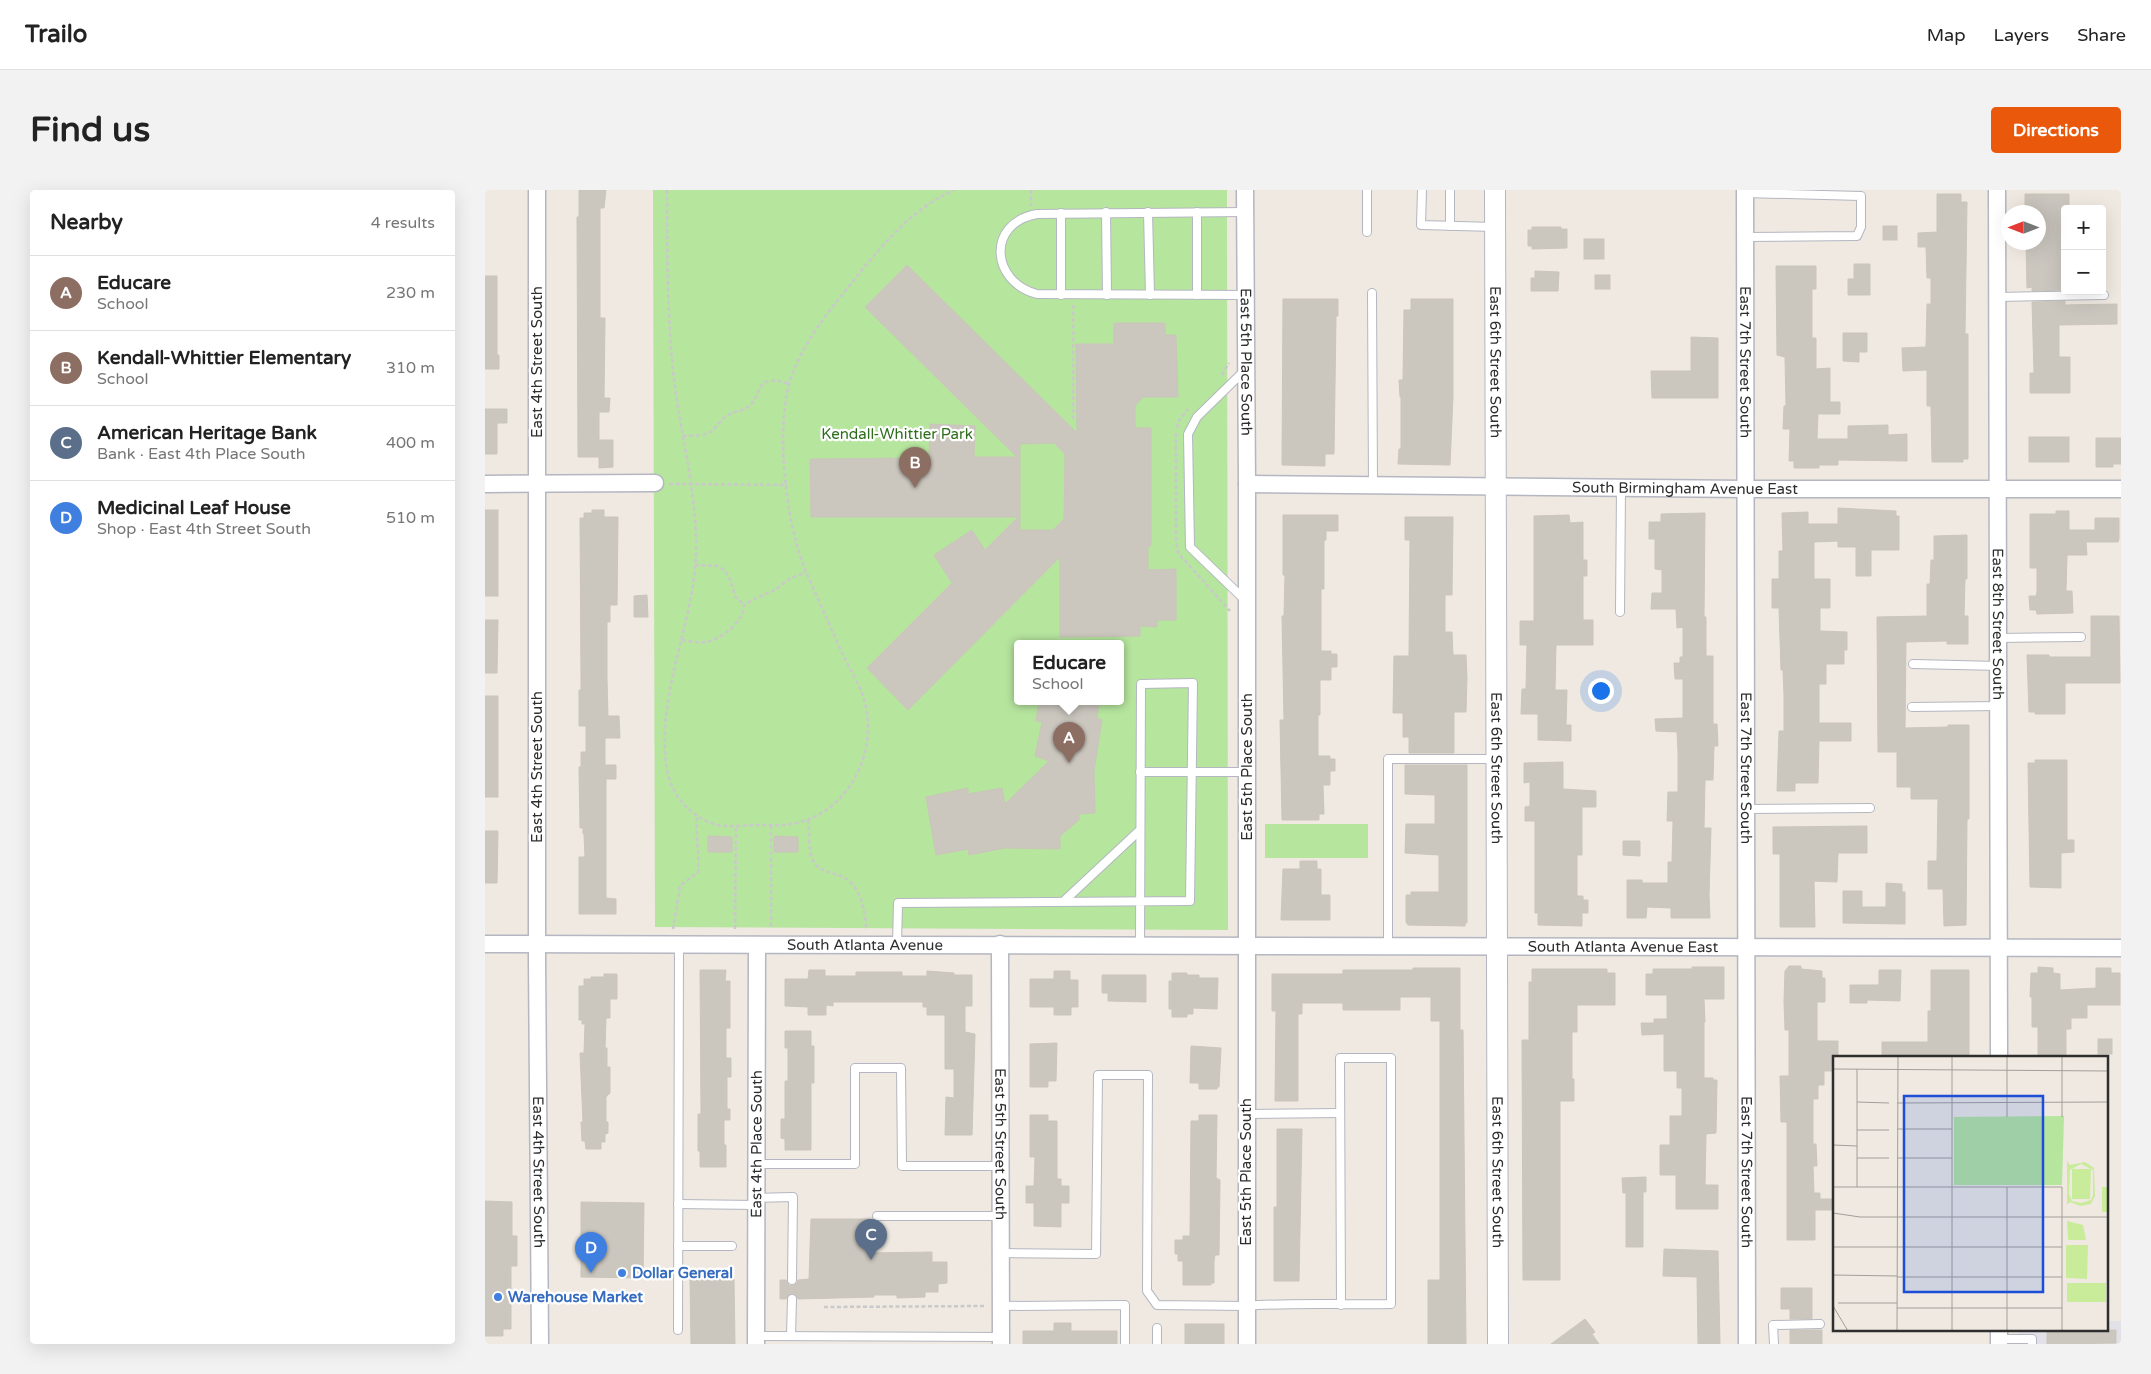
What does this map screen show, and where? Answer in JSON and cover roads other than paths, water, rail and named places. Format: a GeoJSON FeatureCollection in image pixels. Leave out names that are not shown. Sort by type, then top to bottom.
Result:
{"type":"FeatureCollection","features":[{"type":"Feature","properties":{"kind":"street","name":"East 4th Street South"},"geometry":{"type":"LineString","coordinates":[[537,190],[537,944],[540,1344]]}},
{"type":"Feature","properties":{"kind":"street","name":"East 5th Place South"},"geometry":{"type":"LineString","coordinates":[[1245,190],[1247,1344]]}},
{"type":"Feature","properties":{"kind":"street","name":"East 6th Street South"},"geometry":{"type":"LineString","coordinates":[[1495,190],[1498,1344]]}},
{"type":"Feature","properties":{"kind":"street","name":"East 8th Street South"},"geometry":{"type":"LineString","coordinates":[[1997,190],[1999,1056]]}},
{"type":"Feature","properties":{"kind":"street","name":"East 7th Street South"},"geometry":{"type":"LineString","coordinates":[[1745,192],[1747,1344]]}},
{"type":"Feature","properties":{"kind":"street"},"geometry":{"type":"LineString","coordinates":[[485,484],[661,483]]}},
{"type":"Feature","properties":{"kind":"street","name":"South Birmingham Avenue East"},"geometry":{"type":"LineString","coordinates":[[1247,484],[1373,487],[2121,489]]}},
{"type":"Feature","properties":{"kind":"street","name":"South Atlanta Avenue"},"geometry":{"type":"LineString","coordinates":[[485,944],[537,944],[676,937],[757,945],[1246,945]]}},
{"type":"Feature","properties":{"kind":"street","name":"East 5th Street South"},"geometry":{"type":"LineString","coordinates":[[1000,944],[1001,1340]]}},
{"type":"Feature","properties":{"kind":"street","name":"East 4th Place South"},"geometry":{"type":"LineString","coordinates":[[756,1340],[757,945]]}},
{"type":"Feature","properties":{"kind":"street","name":"South Atlanta Avenue East"},"geometry":{"type":"LineString","coordinates":[[1246,945],[1999,948]]}},
{"type":"Feature","properties":{"kind":"street"},"geometry":{"type":"LineString","coordinates":[[1999,948],[2121,948]]}},
{"type":"Feature","properties":{"kind":"lane"},"geometry":{"type":"LineString","coordinates":[[1367,190],[1367,232]]}},
{"type":"Feature","properties":{"kind":"lane"},"geometry":{"type":"LineString","coordinates":[[1423,190],[1421,225],[1495,227]]}},
{"type":"Feature","properties":{"kind":"lane"},"geometry":{"type":"LineString","coordinates":[[1450,190],[1450,226]]}},
{"type":"Feature","properties":{"kind":"lane"},"geometry":{"type":"LineString","coordinates":[[1745,192],[1861,193],[1861,226],[1857,236],[1745,237]]}},
{"type":"Feature","properties":{"kind":"lane"},"geometry":{"type":"LineString","coordinates":[[1106,212],[1107,295]]}},
{"type":"Feature","properties":{"kind":"lane"},"geometry":{"type":"LineString","coordinates":[[1148,212],[1150,295]]}},
{"type":"Feature","properties":{"kind":"lane"},"geometry":{"type":"LineString","coordinates":[[1197,212],[1197,295]]}},
{"type":"Feature","properties":{"kind":"lane"},"geometry":{"type":"LineString","coordinates":[[1245,212],[1031,214],[1013,223],[1005,234],[1000,254],[1003,268],[1010,279],[1020,288],[1037,294],[1245,295]]}},
{"type":"Feature","properties":{"kind":"lane"},"geometry":{"type":"LineString","coordinates":[[1061,213],[1061,295]]}},
{"type":"Feature","properties":{"kind":"lane"},"geometry":{"type":"LineString","coordinates":[[1372,293],[1373,487]]}},
{"type":"Feature","properties":{"kind":"lane"},"geometry":{"type":"LineString","coordinates":[[1998,297],[2104,295]]}},
{"type":"Feature","properties":{"kind":"lane"},"geometry":{"type":"LineString","coordinates":[[1246,369],[1197,418],[1188,434],[1190,547],[1247,602]]}},
{"type":"Feature","properties":{"kind":"lane"},"geometry":{"type":"LineString","coordinates":[[1620,612],[1621,488]]}},
{"type":"Feature","properties":{"kind":"lane"},"geometry":{"type":"LineString","coordinates":[[1999,638],[2081,637]]}},
{"type":"Feature","properties":{"kind":"lane"},"geometry":{"type":"LineString","coordinates":[[1913,664],[1999,666]]}},
{"type":"Feature","properties":{"kind":"lane"},"geometry":{"type":"LineString","coordinates":[[897,945],[898,903],[1065,901],[1140,901],[1191,901],[1193,683],[1141,684],[1140,830],[1140,901],[1140,945]]}},
{"type":"Feature","properties":{"kind":"lane"},"geometry":{"type":"LineString","coordinates":[[1912,707],[1999,706]]}},
{"type":"Feature","properties":{"kind":"lane"},"geometry":{"type":"LineString","coordinates":[[1388,945],[1388,759],[1497,759]]}},
{"type":"Feature","properties":{"kind":"lane"},"geometry":{"type":"LineString","coordinates":[[1141,772],[1247,772]]}},
{"type":"Feature","properties":{"kind":"lane"},"geometry":{"type":"LineString","coordinates":[[1747,809],[1870,808]]}},
{"type":"Feature","properties":{"kind":"lane"},"geometry":{"type":"LineString","coordinates":[[1065,901],[1140,830]]}},
{"type":"Feature","properties":{"kind":"lane"},"geometry":{"type":"LineString","coordinates":[[676,937],[678,1330]]}},
{"type":"Feature","properties":{"kind":"lane"},"geometry":{"type":"LineString","coordinates":[[1002,1253],[1096,1254],[1098,1075],[1148,1074],[1147,1291],[1157,1305],[1246,1306],[1341,1305],[1391,1304],[1391,1058],[1340,1058],[1341,1305]]}},
{"type":"Feature","properties":{"kind":"lane"},"geometry":{"type":"LineString","coordinates":[[756,1164],[855,1164],[855,1068],[901,1068],[902,1166],[1001,1166]]}},
{"type":"Feature","properties":{"kind":"lane"},"geometry":{"type":"LineString","coordinates":[[1246,1114],[1340,1113]]}},
{"type":"Feature","properties":{"kind":"lane"},"geometry":{"type":"LineString","coordinates":[[678,1204],[756,1201],[793,1197],[792,1280]]}},
{"type":"Feature","properties":{"kind":"lane"},"geometry":{"type":"LineString","coordinates":[[877,1216],[1001,1216]]}},
{"type":"Feature","properties":{"kind":"lane"},"geometry":{"type":"LineString","coordinates":[[678,1246],[732,1246]]}},
{"type":"Feature","properties":{"kind":"lane"},"geometry":{"type":"LineString","coordinates":[[791,1336],[792,1299]]}},
{"type":"Feature","properties":{"kind":"lane"},"geometry":{"type":"LineString","coordinates":[[1001,1306],[1125,1305],[1125,1344]]}},
{"type":"Feature","properties":{"kind":"lane"},"geometry":{"type":"LineString","coordinates":[[1774,1344],[1773,1325],[1820,1324]]}},
{"type":"Feature","properties":{"kind":"lane"},"geometry":{"type":"LineString","coordinates":[[1157,1328],[1157,1344]]}},
{"type":"Feature","properties":{"kind":"lane"},"geometry":{"type":"LineString","coordinates":[[756,1340],[791,1336],[1001,1340]]}},
{"type":"Feature","properties":{"kind":"lane"},"geometry":{"type":"LineString","coordinates":[[1999,1338],[2032,1339],[2032,1344]]}},
{"type":"Feature","properties":{"kind":"place","name":"Kendall-Whittier Elementary"},"geometry":{"type":"Point","coordinates":[915,488]}},
{"type":"Feature","properties":{"kind":"place","name":"Educare"},"geometry":{"type":"Point","coordinates":[1069,763]}},
{"type":"Feature","properties":{"kind":"place","name":"American Heritage Bank"},"geometry":{"type":"Point","coordinates":[871,1260]}},
{"type":"Feature","properties":{"kind":"place","name":"Medicinal Leaf House"},"geometry":{"type":"Point","coordinates":[591,1273]}},
{"type":"Feature","properties":{"kind":"place","name":"Dollar General"},"geometry":{"type":"Point","coordinates":[622,1273]}},
{"type":"Feature","properties":{"kind":"place","name":"Warehouse Market"},"geometry":{"type":"Point","coordinates":[498,1297]}},
{"type":"Feature","properties":{"kind":"park label","name":"Kendall-Whittier Park"},"geometry":{"type":"Point","coordinates":[897,434]}}]}
